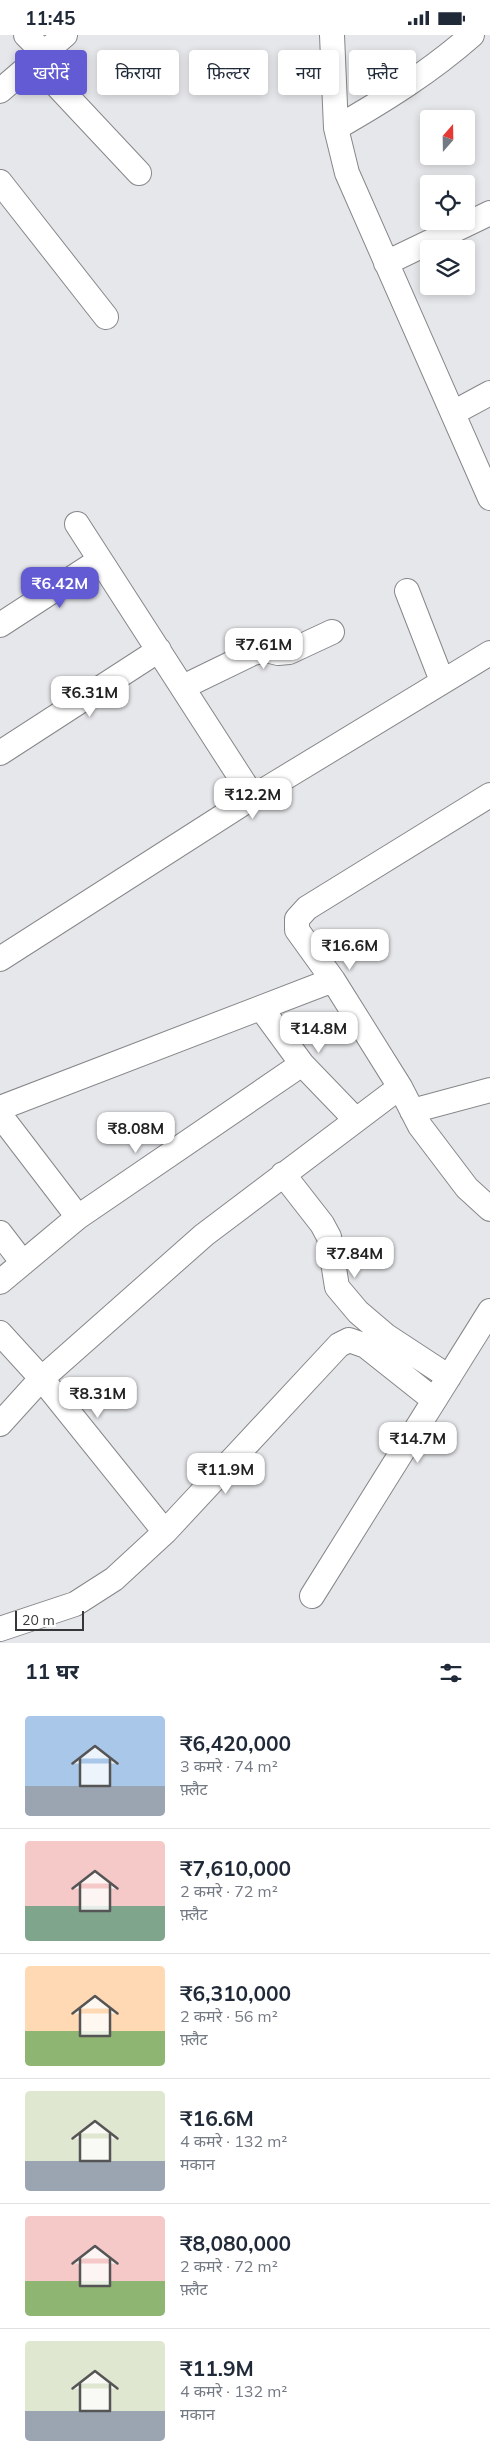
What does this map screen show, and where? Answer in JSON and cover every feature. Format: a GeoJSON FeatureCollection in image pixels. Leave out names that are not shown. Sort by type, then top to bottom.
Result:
{"type":"FeatureCollection","features":[{"type":"Feature","properties":{"kind":"street"},"geometry":{"type":"LineString","coordinates":[[26,35],[35,50]]}},
{"type":"Feature","properties":{"kind":"street"},"geometry":{"type":"LineString","coordinates":[[47,50],[65,35]]}},
{"type":"Feature","properties":{"kind":"street"},"geometry":{"type":"LineString","coordinates":[[332,35],[336,128],[347,173],[490,498]]}},
{"type":"Feature","properties":{"kind":"street"},"geometry":{"type":"LineString","coordinates":[[336,128],[396,93],[444,60],[472,35]]}},
{"type":"Feature","properties":{"kind":"street"},"geometry":{"type":"LineString","coordinates":[[0,91],[15,78]]}},
{"type":"Feature","properties":{"kind":"street"},"geometry":{"type":"LineString","coordinates":[[72,95],[139,173]]}},
{"type":"Feature","properties":{"kind":"street"},"geometry":{"type":"LineString","coordinates":[[0,182],[106,317]]}},
{"type":"Feature","properties":{"kind":"street"},"geometry":{"type":"LineString","coordinates":[[386,263],[490,213]]}},
{"type":"Feature","properties":{"kind":"street"},"geometry":{"type":"LineString","coordinates":[[453,413],[490,393]]}},
{"type":"Feature","properties":{"kind":"street"},"geometry":{"type":"LineString","coordinates":[[78,524],[253,797]]}},
{"type":"Feature","properties":{"kind":"street"},"geometry":{"type":"LineString","coordinates":[[0,625],[100,560]]}},
{"type":"Feature","properties":{"kind":"street"},"geometry":{"type":"LineString","coordinates":[[407,591],[442,681]]}},
{"type":"Feature","properties":{"kind":"street"},"geometry":{"type":"LineString","coordinates":[[183,687],[253,653],[266,650],[278,653],[289,652],[332,632]]}},
{"type":"Feature","properties":{"kind":"street"},"geometry":{"type":"LineString","coordinates":[[0,753],[159,650]]}},
{"type":"Feature","properties":{"kind":"street"},"geometry":{"type":"LineString","coordinates":[[0,959],[253,797],[490,653]]}},
{"type":"Feature","properties":{"kind":"street"},"geometry":{"type":"LineString","coordinates":[[490,795],[307,908],[297,919],[296,930],[333,980],[400,1087],[420,1126],[467,1188],[490,1209]]}},
{"type":"Feature","properties":{"kind":"street"},"geometry":{"type":"LineString","coordinates":[[0,1108],[333,980]]}},
{"type":"Feature","properties":{"kind":"street"},"geometry":{"type":"LineString","coordinates":[[261,1008],[302,1064],[356,1119]]}},
{"type":"Feature","properties":{"kind":"street"},"geometry":{"type":"LineString","coordinates":[[0,1282],[78,1217],[302,1064]]}},
{"type":"Feature","properties":{"kind":"street"},"geometry":{"type":"LineString","coordinates":[[0,1424],[42,1379],[204,1235],[400,1087]]}},
{"type":"Feature","properties":{"kind":"street"},"geometry":{"type":"LineString","coordinates":[[412,1111],[490,1090]]}},
{"type":"Feature","properties":{"kind":"street"},"geometry":{"type":"LineString","coordinates":[[0,1115],[78,1217]]}},
{"type":"Feature","properties":{"kind":"street"},"geometry":{"type":"LineString","coordinates":[[284,1174],[322,1224],[328,1237],[337,1287],[358,1312],[384,1335],[449,1377]]}},
{"type":"Feature","properties":{"kind":"street"},"geometry":{"type":"LineString","coordinates":[[0,1233],[23,1263]]}},
{"type":"Feature","properties":{"kind":"street"},"geometry":{"type":"LineString","coordinates":[[312,1596],[490,1311]]}},
{"type":"Feature","properties":{"kind":"street"},"geometry":{"type":"LineString","coordinates":[[0,1333],[42,1379],[164,1532]]}},
{"type":"Feature","properties":{"kind":"street"},"geometry":{"type":"LineString","coordinates":[[0,1629],[75,1604],[114,1579],[164,1532],[339,1345],[349,1340],[366,1346],[434,1401]]}}]}
